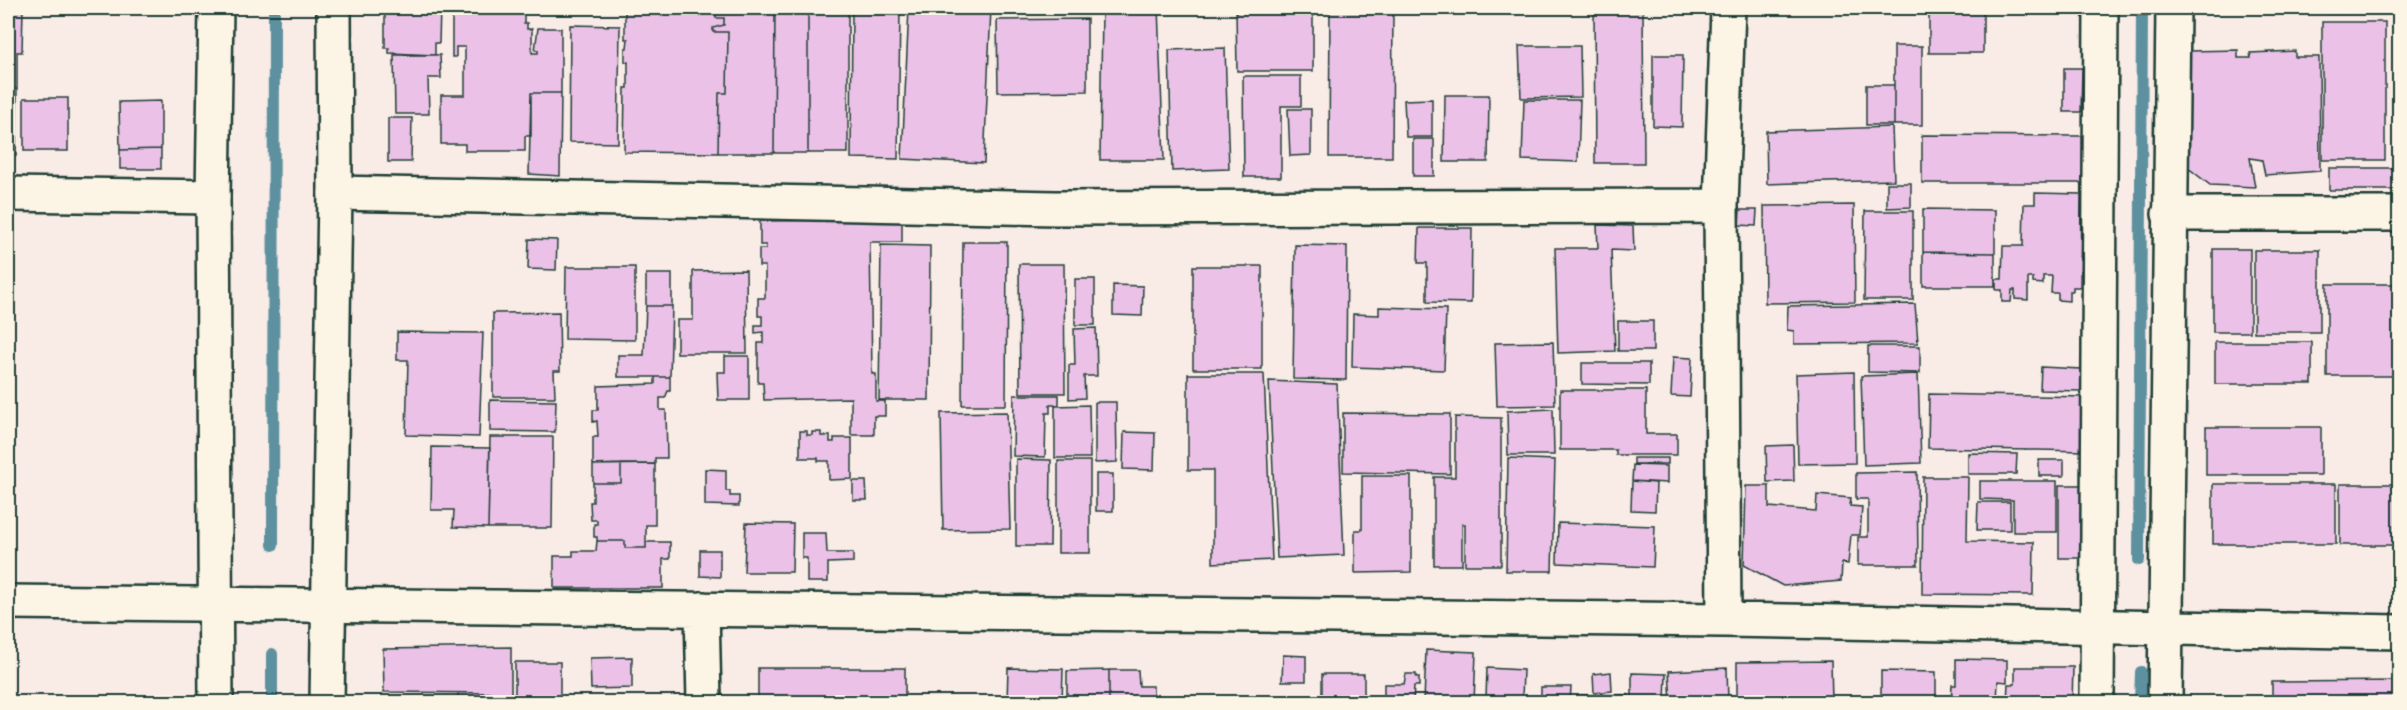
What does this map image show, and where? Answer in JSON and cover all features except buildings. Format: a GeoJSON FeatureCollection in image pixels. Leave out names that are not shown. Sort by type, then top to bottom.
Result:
{"type":"FeatureCollection","features":[{"type":"Feature","properties":{"kind":"street"},"geometry":{"type":"LineString","coordinates":[[216,8],[213,197],[216,702]]}},
{"type":"Feature","properties":{"kind":"street"},"geometry":{"type":"LineString","coordinates":[[327,702],[335,194],[334,8]]}},
{"type":"Feature","properties":{"kind":"street"},"geometry":{"type":"LineString","coordinates":[[1724,620],[1721,206],[1728,8]]}},
{"type":"Feature","properties":{"kind":"street"},"geometry":{"type":"LineString","coordinates":[[2097,702],[2101,8]]}},
{"type":"Feature","properties":{"kind":"street"},"geometry":{"type":"LineString","coordinates":[[2165,702],[2173,8]]}},
{"type":"Feature","properties":{"kind":"street"},"geometry":{"type":"LineString","coordinates":[[8,194],[213,197]]}},
{"type":"Feature","properties":{"kind":"street"},"geometry":{"type":"LineString","coordinates":[[335,194],[1054,208],[1721,206]]}},
{"type":"Feature","properties":{"kind":"street"},"geometry":{"type":"LineString","coordinates":[[2169,214],[2400,214]]}},
{"type":"Feature","properties":{"kind":"street"},"geometry":{"type":"LineString","coordinates":[[8,602],[1724,620],[2400,632]]}},
{"type":"Feature","properties":{"kind":"street"},"geometry":{"type":"LineString","coordinates":[[702,609],[704,702]]}},
{"type":"Feature","properties":{"kind":"waterway"},"geometry":{"type":"LineString","coordinates":[[273,545],[274,8]]}},
{"type":"Feature","properties":{"kind":"waterway"},"geometry":{"type":"LineString","coordinates":[[2139,560],[2142,8]]}},
{"type":"Feature","properties":{"kind":"waterway"},"geometry":{"type":"LineString","coordinates":[[272,654],[272,702]]}},
{"type":"Feature","properties":{"kind":"waterway"},"geometry":{"type":"LineString","coordinates":[[2140,702],[2141,672]]}}]}
